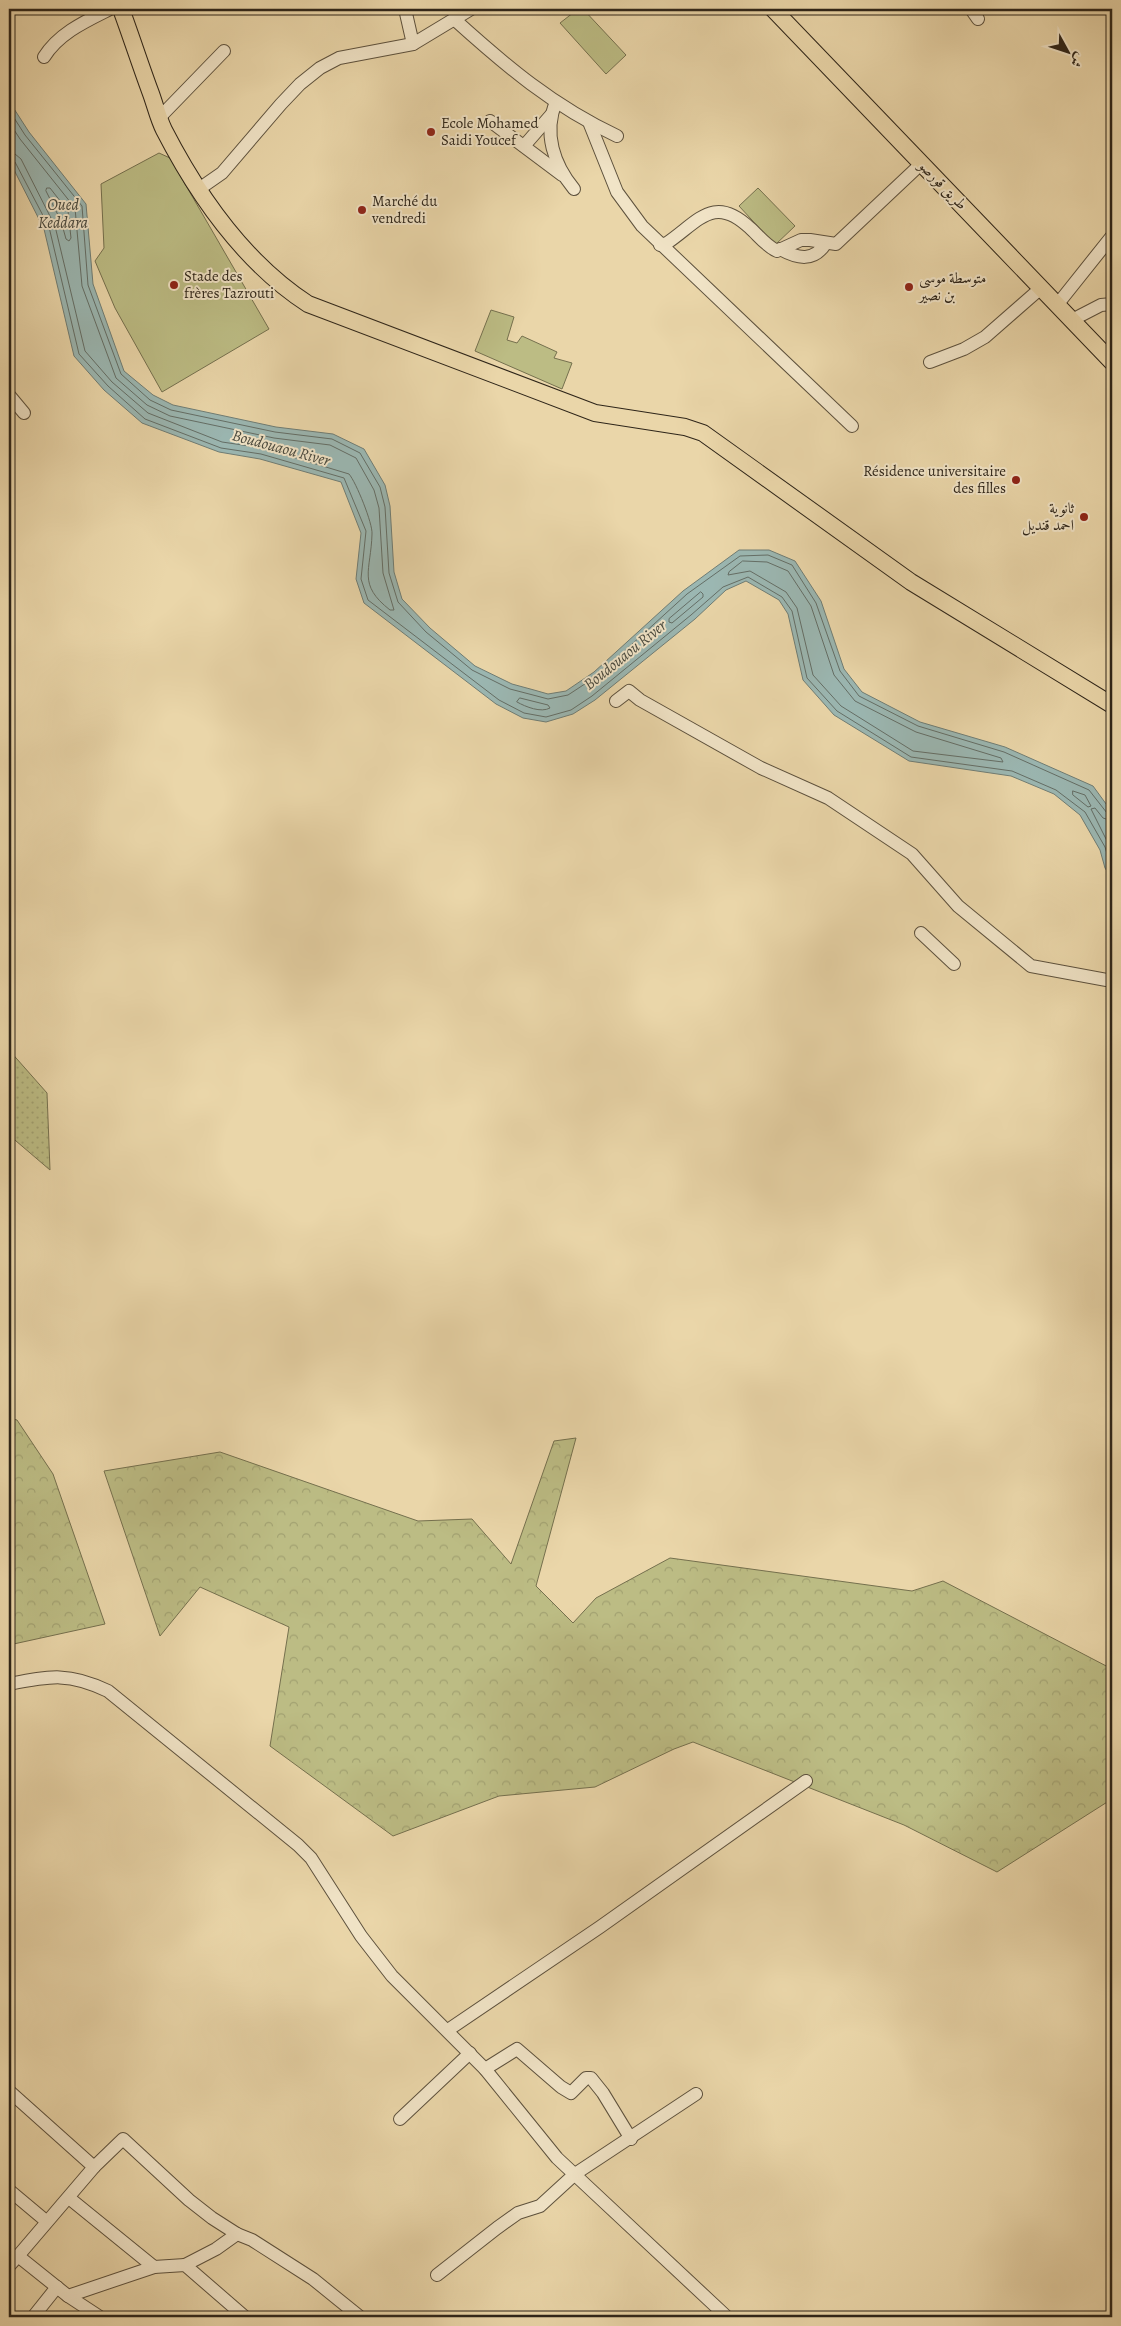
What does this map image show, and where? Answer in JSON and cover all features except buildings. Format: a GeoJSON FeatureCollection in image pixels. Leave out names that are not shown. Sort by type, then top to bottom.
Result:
{"type":"FeatureCollection","features":[{"type":"Feature","properties":{"kind":"main road"},"geometry":{"type":"LineString","coordinates":[[121,9],[164,129],[199,189],[231,233],[263,269],[284,288],[308,304],[595,413],[685,427],[703,433],[911,582],[1112,705]]}},
{"type":"Feature","properties":{"kind":"main road","name":"طريق قورصو"},"geometry":{"type":"LineString","coordinates":[[773,9],[1112,362]]}},
{"type":"Feature","properties":{"kind":"street"},"geometry":{"type":"LineString","coordinates":[[44,57],[49,49],[69,32],[110,9]]}},
{"type":"Feature","properties":{"kind":"street"},"geometry":{"type":"LineString","coordinates":[[406,9],[413,44]]}},
{"type":"Feature","properties":{"kind":"street"},"geometry":{"type":"LineString","coordinates":[[199,189],[222,173],[281,104],[300,84],[320,68],[339,58],[413,44],[471,9]]}},
{"type":"Feature","properties":{"kind":"street"},"geometry":{"type":"LineString","coordinates":[[454,19],[510,70],[556,102],[617,136]]}},
{"type":"Feature","properties":{"kind":"street"},"geometry":{"type":"LineString","coordinates":[[160,118],[224,51]]}},
{"type":"Feature","properties":{"kind":"street"},"geometry":{"type":"LineString","coordinates":[[524,146],[551,114],[556,102]]}},
{"type":"Feature","properties":{"kind":"street"},"geometry":{"type":"LineString","coordinates":[[551,114],[551,139],[554,156],[564,177]]}},
{"type":"Feature","properties":{"kind":"street"},"geometry":{"type":"LineString","coordinates":[[490,120],[564,177],[574,189]]}},
{"type":"Feature","properties":{"kind":"street"},"geometry":{"type":"LineString","coordinates":[[589,122],[617,192],[633,215],[660,245],[852,426]]}},
{"type":"Feature","properties":{"kind":"street"},"geometry":{"type":"LineString","coordinates":[[780,250],[793,242],[801,240],[832,245],[840,242],[922,163]]}},
{"type":"Feature","properties":{"kind":"street"},"geometry":{"type":"LineString","coordinates":[[660,245],[667,243],[703,216],[715,211],[725,211],[741,220],[774,249],[794,257],[806,258],[817,254],[826,243]]}},
{"type":"Feature","properties":{"kind":"street"},"geometry":{"type":"LineString","coordinates":[[1057,305],[1112,236]]}},
{"type":"Feature","properties":{"kind":"street"},"geometry":{"type":"LineString","coordinates":[[930,362],[964,349],[985,336],[1041,288]]}},
{"type":"Feature","properties":{"kind":"street"},"geometry":{"type":"LineString","coordinates":[[1072,320],[1101,306],[1112,304]]}},
{"type":"Feature","properties":{"kind":"street"},"geometry":{"type":"LineString","coordinates":[[9,395],[24,413]]}},
{"type":"Feature","properties":{"kind":"street"},"geometry":{"type":"LineString","coordinates":[[616,701],[630,691],[640,700],[761,768],[828,798],[912,854],[958,906],[1031,966],[1112,981]]}},
{"type":"Feature","properties":{"kind":"street"},"geometry":{"type":"LineString","coordinates":[[921,933],[954,964]]}},
{"type":"Feature","properties":{"kind":"street"},"geometry":{"type":"LineString","coordinates":[[9,1684],[56,1676],[74,1677],[108,1691],[134,1710],[311,1858],[360,1936],[383,1965],[485,2069],[558,2158],[728,2317]]}},
{"type":"Feature","properties":{"kind":"street"},"geometry":{"type":"LineString","coordinates":[[448,2030],[600,1927],[806,1781]]}},
{"type":"Feature","properties":{"kind":"street"},"geometry":{"type":"LineString","coordinates":[[485,2069],[517,2049],[571,2093],[586,2078],[590,2078],[603,2093],[631,2139]]}},
{"type":"Feature","properties":{"kind":"street"},"geometry":{"type":"LineString","coordinates":[[400,2119],[470,2053]]}},
{"type":"Feature","properties":{"kind":"street"},"geometry":{"type":"LineString","coordinates":[[9,2091],[94,2167]]}},
{"type":"Feature","properties":{"kind":"street"},"geometry":{"type":"LineString","coordinates":[[437,2275],[496,2228],[518,2213],[540,2206],[575,2174],[606,2152],[631,2139],[696,2094]]}},
{"type":"Feature","properties":{"kind":"street"},"geometry":{"type":"LineString","coordinates":[[9,2266],[94,2167],[123,2139],[188,2200],[237,2234],[252,2240],[313,2279],[360,2317]]}},
{"type":"Feature","properties":{"kind":"street"},"geometry":{"type":"LineString","coordinates":[[9,2190],[46,2221]]}},
{"type":"Feature","properties":{"kind":"street"},"geometry":{"type":"LineString","coordinates":[[69,2198],[154,2267]]}},
{"type":"Feature","properties":{"kind":"street"},"geometry":{"type":"LineString","coordinates":[[68,2296],[154,2267],[185,2265],[216,2249],[237,2234]]}},
{"type":"Feature","properties":{"kind":"street"},"geometry":{"type":"LineString","coordinates":[[18,2256],[68,2296],[100,2317]]}},
{"type":"Feature","properties":{"kind":"street"},"geometry":{"type":"LineString","coordinates":[[185,2265],[246,2317]]}},
{"type":"Feature","properties":{"kind":"street"},"geometry":{"type":"LineString","coordinates":[[33,2317],[56,2287]]}},
{"type":"Feature","properties":{"kind":"green space"},"geometry":{"type":"Polygon","coordinates":[[[578,9],[583,9],[626,55],[606,74],[560,23],[578,9]]]}},
{"type":"Feature","properties":{"kind":"green space","name":"Stade des frères Tazrouti"},"geometry":{"type":"Polygon","coordinates":[[[159,153],[170,158],[269,329],[162,392],[115,308],[95,261],[104,248],[101,184],[159,153]]]}},
{"type":"Feature","properties":{"kind":"green space"},"geometry":{"type":"Polygon","coordinates":[[[758,188],[795,226],[775,245],[739,206],[758,188]]]}},
{"type":"Feature","properties":{"kind":"green space"},"geometry":{"type":"Polygon","coordinates":[[[491,310],[514,317],[507,340],[517,343],[522,336],[557,352],[554,358],[572,363],[562,389],[475,351],[491,310]]]}},
{"type":"Feature","properties":{"kind":"green space"},"geometry":{"type":"Polygon","coordinates":[[[9,1050],[47,1093],[50,1170],[9,1135],[9,1050]]]}},
{"type":"Feature","properties":{"kind":"green space"},"geometry":{"type":"Polygon","coordinates":[[[9,1418],[17,1420],[53,1474],[105,1624],[9,1645],[9,1418]]]}},
{"type":"Feature","properties":{"kind":"green space"},"geometry":{"type":"Polygon","coordinates":[[[576,1438],[536,1586],[573,1623],[596,1598],[670,1558],[912,1591],[943,1581],[1112,1669],[1112,1799],[997,1872],[904,1825],[693,1742],[674,1749],[595,1787],[499,1796],[393,1836],[270,1746],[289,1627],[200,1587],[160,1636],[104,1471],[220,1452],[418,1521],[472,1519],[511,1564],[554,1441],[576,1438]]]}},
{"type":"Feature","properties":{"kind":"water","name":"Oued Keddara"},"geometry":{"type":"Polygon","coordinates":[[[9,101],[29,132],[86,204],[93,284],[124,371],[153,395],[173,405],[276,427],[333,434],[364,449],[385,485],[390,506],[394,572],[402,599],[430,628],[475,666],[512,684],[548,694],[566,691],[594,672],[683,591],[739,550],[769,550],[795,561],[821,601],[844,669],[862,692],[920,722],[1005,747],[1093,786],[1112,812],[1112,879],[1105,868],[1100,850],[1080,815],[1054,794],[1011,776],[909,761],[834,715],[803,680],[788,614],[779,600],[746,581],[726,590],[695,619],[595,700],[573,714],[546,722],[523,718],[496,704],[364,603],[356,579],[361,533],[341,482],[260,459],[219,452],[142,423],[104,390],[74,356],[44,229],[9,160],[9,101]]]}},
{"type":"Feature","properties":{"kind":"place","name":"Ecole Mohamed Saidi Youcef"},"geometry":{"type":"Point","coordinates":[431,132]}},
{"type":"Feature","properties":{"kind":"place","name":"Marché du vendredi"},"geometry":{"type":"Point","coordinates":[362,210]}},
{"type":"Feature","properties":{"kind":"place","name":"Stade des frères Tazrouti"},"geometry":{"type":"Point","coordinates":[174,285]}},
{"type":"Feature","properties":{"kind":"place","name":"متوسطة موسى بن نصير"},"geometry":{"type":"Point","coordinates":[909,287]}},
{"type":"Feature","properties":{"kind":"place","name":"Résidence universitaire des filles"},"geometry":{"type":"Point","coordinates":[1016,480]}},
{"type":"Feature","properties":{"kind":"place","name":"ثانوية احمد قنديل"},"geometry":{"type":"Point","coordinates":[1084,517]}},
{"type":"Feature","properties":{"kind":"water label","name":"Boudouaou River"},"geometry":{"type":"Point","coordinates":[281,448]}},
{"type":"Feature","properties":{"kind":"water label","name":"Boudouaou River"},"geometry":{"type":"Point","coordinates":[625,655]}}]}
